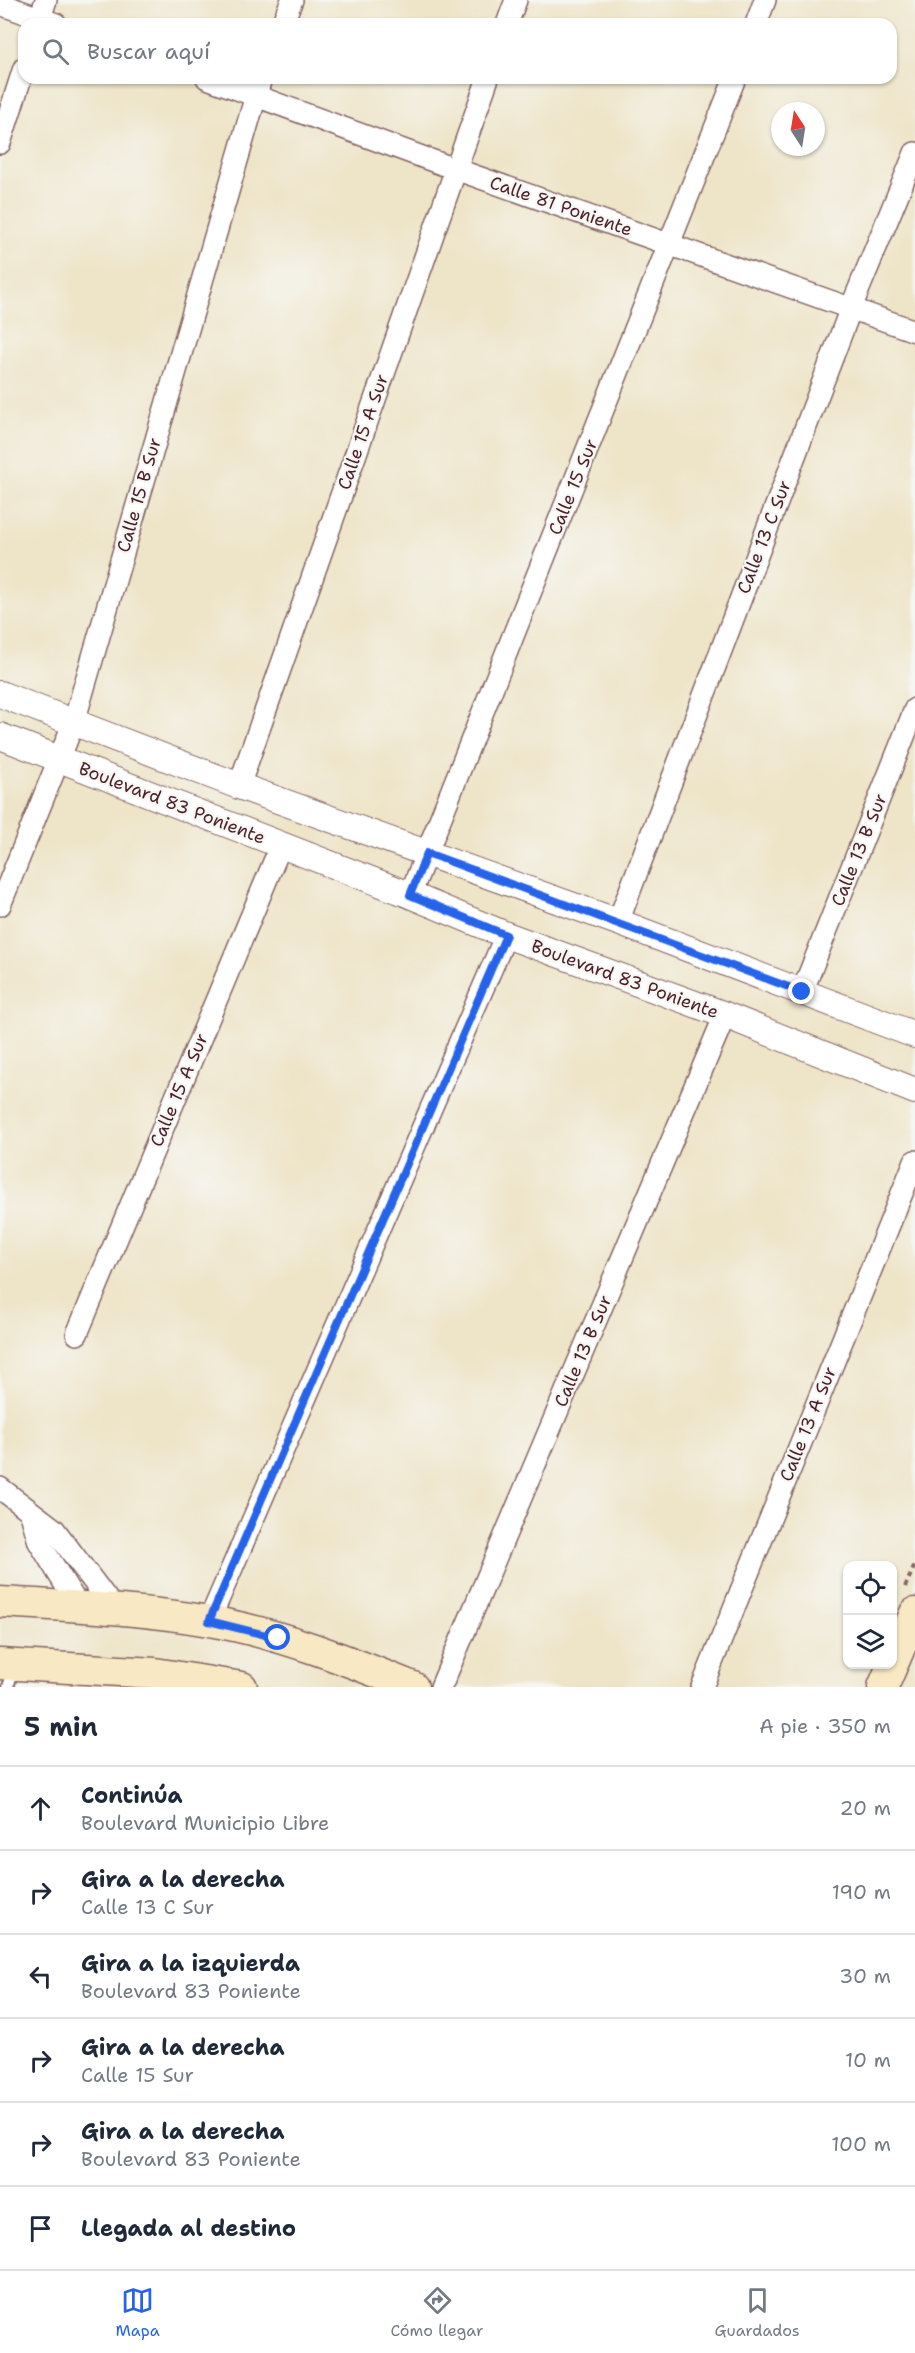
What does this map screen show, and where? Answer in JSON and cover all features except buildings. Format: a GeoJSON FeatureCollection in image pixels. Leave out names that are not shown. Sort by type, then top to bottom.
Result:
{"type":"FeatureCollection","features":[{"type":"Feature","properties":{"kind":"main road"},"geometry":{"type":"LineString","coordinates":[[0,1602],[115,1610],[209,1621],[278,1638],[338,1657],[412,1687]]}},
{"type":"Feature","properties":{"kind":"main road"},"geometry":{"type":"LineString","coordinates":[[883,1687],[915,1613]]}},
{"type":"Feature","properties":{"kind":"main road"},"geometry":{"type":"LineString","coordinates":[[8,1672],[80,1673],[242,1687]]}},
{"type":"Feature","properties":{"kind":"street"},"geometry":{"type":"LineString","coordinates":[[284,18],[292,0]]}},
{"type":"Feature","properties":{"kind":"street"},"geometry":{"type":"LineString","coordinates":[[509,18],[516,0]]}},
{"type":"Feature","properties":{"kind":"street"},"geometry":{"type":"LineString","coordinates":[[758,18],[765,0]]}},
{"type":"Feature","properties":{"kind":"street"},"geometry":{"type":"LineString","coordinates":[[0,4],[45,17]]}},
{"type":"Feature","properties":{"kind":"street"},"geometry":{"type":"LineString","coordinates":[[0,143],[19,84]]}},
{"type":"Feature","properties":{"kind":"street","name":"Calle 15 A Sur"},"geometry":{"type":"LineString","coordinates":[[239,786],[486,84]]}},
{"type":"Feature","properties":{"kind":"street","name":"Calle 15 Sur"},"geometry":{"type":"LineString","coordinates":[[410,895],[733,84]]}},
{"type":"Feature","properties":{"kind":"street","name":"Calle 81 Poniente"},"geometry":{"type":"LineString","coordinates":[[258,86],[455,169],[915,331]]}},
{"type":"Feature","properties":{"kind":"street","name":"Calle 15 B Sur"},"geometry":{"type":"LineString","coordinates":[[0,905],[74,722],[258,86]]}},
{"type":"Feature","properties":{"kind":"street","name":"Calle 13 C Sur"},"geometry":{"type":"LineString","coordinates":[[618,922],[851,308],[915,153]]}},
{"type":"Feature","properties":{"kind":"street"},"geometry":{"type":"LineString","coordinates":[[0,694],[239,786],[618,922],[915,1035]]}},
{"type":"Feature","properties":{"kind":"street","name":"Calle 13 B Sur"},"geometry":{"type":"LineString","coordinates":[[802,992],[915,709]]}},
{"type":"Feature","properties":{"kind":"street","name":"Boulevard 83 Poniente"},"geometry":{"type":"LineString","coordinates":[[0,736],[410,895],[506,935],[725,1015],[915,1091]]}},
{"type":"Feature","properties":{"kind":"street","name":"Calle 15 A Sur"},"geometry":{"type":"LineString","coordinates":[[77,1334],[281,845]]}},
{"type":"Feature","properties":{"kind":"street"},"geometry":{"type":"LineString","coordinates":[[209,1621],[506,935]]}},
{"type":"Feature","properties":{"kind":"street","name":"Calle 13 B Sur"},"geometry":{"type":"LineString","coordinates":[[441,1687],[725,1015]]}},
{"type":"Feature","properties":{"kind":"street","name":"Calle 13 A Sur"},"geometry":{"type":"LineString","coordinates":[[702,1687],[915,1161]]}},
{"type":"Feature","properties":{"kind":"street"},"geometry":{"type":"LineString","coordinates":[[0,1488],[31,1514],[54,1529],[115,1610]]}},
{"type":"Feature","properties":{"kind":"street"},"geometry":{"type":"LineString","coordinates":[[31,1514],[39,1542],[80,1607]]}},
{"type":"Feature","properties":{"kind":"route"},"geometry":{"type":"LineString","coordinates":[[278,1638],[209,1621],[506,935],[410,895],[427,853],[802,992]]}}]}
